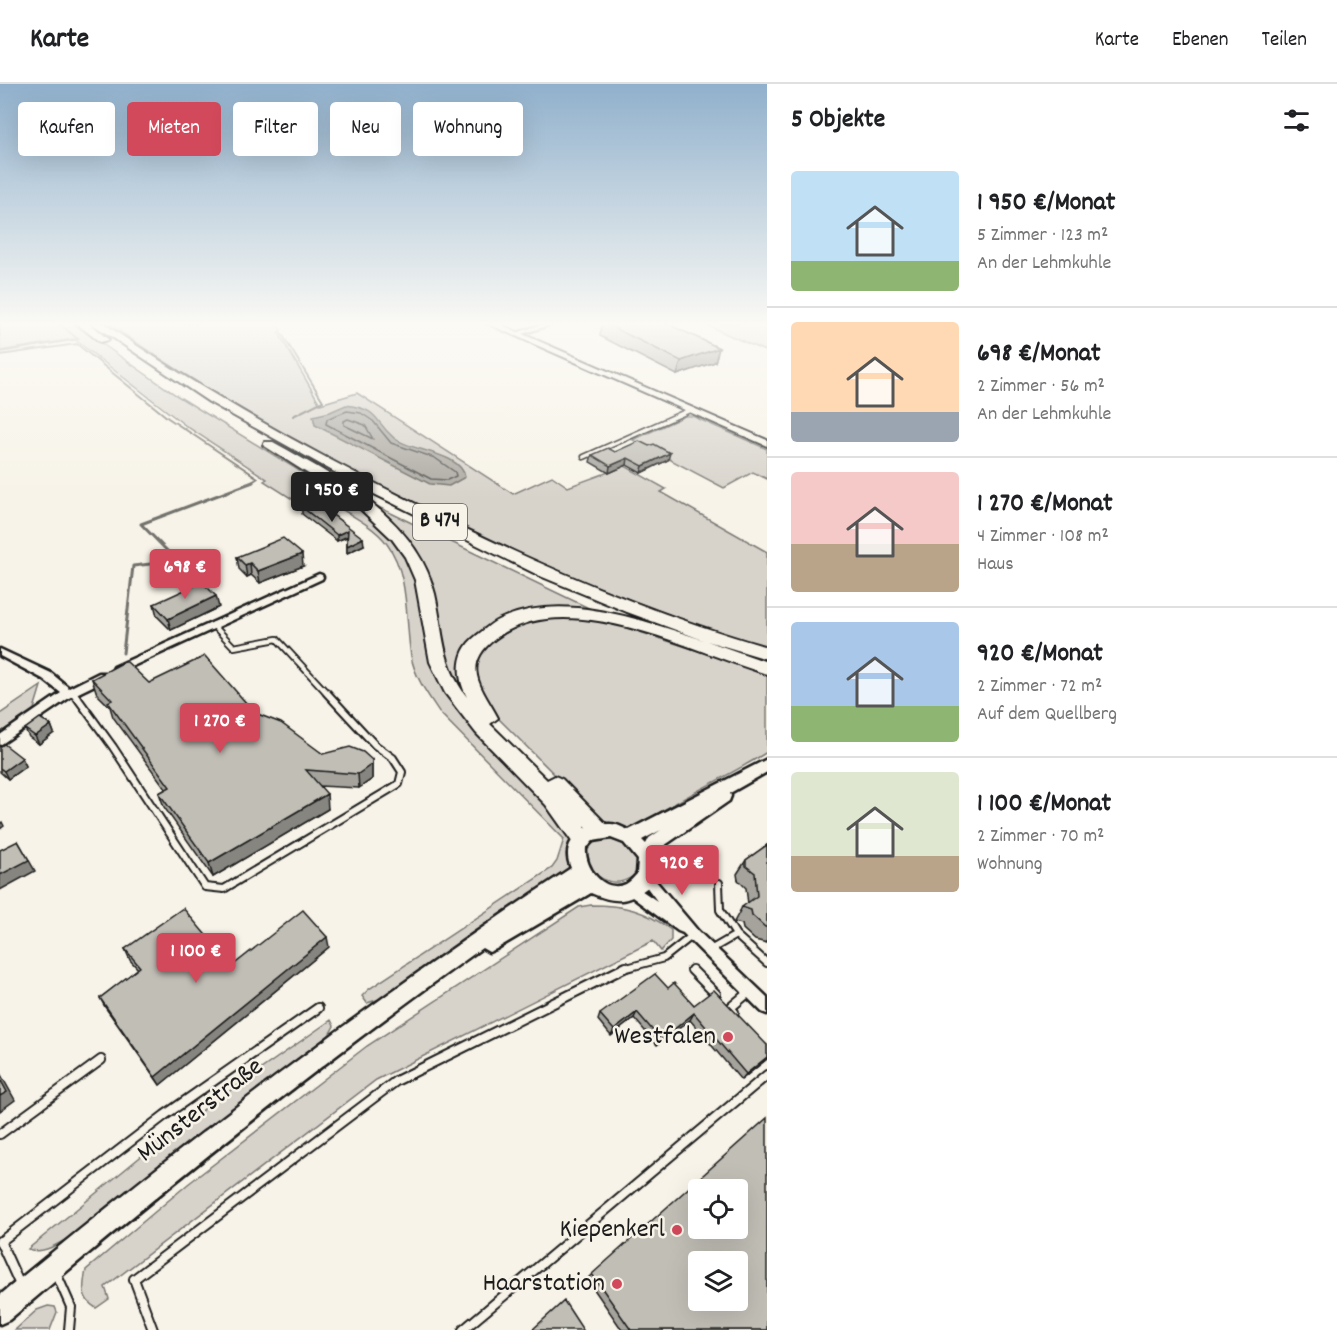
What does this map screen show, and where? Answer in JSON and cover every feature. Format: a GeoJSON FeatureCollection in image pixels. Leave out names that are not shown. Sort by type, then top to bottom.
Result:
{"type":"FeatureCollection","features":[{"type":"Feature","properties":{"kind":"highway","name":"B 474"},"geometry":{"type":"LineString","coordinates":[[163,381],[295,461],[638,627],[767,668]]}},
{"type":"Feature","properties":{"kind":"highway","name":"B 474"},"geometry":{"type":"LineString","coordinates":[[186,381],[324,463],[475,540],[621,606],[767,652]]}},
{"type":"Feature","properties":{"kind":"highway"},"geometry":{"type":"LineString","coordinates":[[295,461],[365,506],[389,526],[410,552],[423,580],[433,648],[451,689],[464,706],[553,798],[572,821],[582,840]]}},
{"type":"Feature","properties":{"kind":"highway"},"geometry":{"type":"LineString","coordinates":[[603,831],[492,723],[472,697],[467,673],[468,661],[472,649],[484,635],[511,619],[527,615],[579,614],[638,627]]}},
{"type":"Feature","properties":{"kind":"main road"},"geometry":{"type":"LineString","coordinates":[[630,838],[767,765]]}},
{"type":"Feature","properties":{"kind":"main road"},"geometry":{"type":"LineString","coordinates":[[647,858],[630,838],[603,831],[582,840],[575,854],[585,878],[612,892],[632,890],[646,878],[647,858],[655,843],[696,817],[749,776]]}},
{"type":"Feature","properties":{"kind":"main road","name":"Münsterstraße"},"geometry":{"type":"LineString","coordinates":[[0,1311],[205,1142],[444,966],[530,921],[585,878]]}},
{"type":"Feature","properties":{"kind":"street"},"geometry":{"type":"LineString","coordinates":[[624,381],[767,443]]}},
{"type":"Feature","properties":{"kind":"street"},"geometry":{"type":"LineString","coordinates":[[0,741],[70,692],[319,577]]}},
{"type":"Feature","properties":{"kind":"street"},"geometry":{"type":"LineString","coordinates":[[0,652],[47,676],[70,692]]}},
{"type":"Feature","properties":{"kind":"street"},"geometry":{"type":"LineString","coordinates":[[646,878],[693,935]]}},
{"type":"Feature","properties":{"kind":"street"},"geometry":{"type":"LineString","coordinates":[[632,890],[693,935],[767,1007]]}},
{"type":"Feature","properties":{"kind":"lane"},"geometry":{"type":"LineString","coordinates":[[584,458],[690,410]]}},
{"type":"Feature","properties":{"kind":"lane"},"geometry":{"type":"LineString","coordinates":[[70,692],[113,747],[206,887],[224,889],[399,784],[402,772],[393,758],[375,745],[277,639],[234,647],[213,625]]}},
{"type":"Feature","properties":{"kind":"lane"},"geometry":{"type":"LineString","coordinates":[[719,883],[720,910],[736,935],[767,963]]}},
{"type":"Feature","properties":{"kind":"lane"},"geometry":{"type":"LineString","coordinates":[[153,1330],[134,1279],[396,1082],[631,965],[664,958],[693,935]]}},
{"type":"Feature","properties":{"kind":"lane"},"geometry":{"type":"LineString","coordinates":[[709,950],[736,935]]}},
{"type":"Feature","properties":{"kind":"lane"},"geometry":{"type":"LineString","coordinates":[[692,970],[738,1016]]}},
{"type":"Feature","properties":{"kind":"lane"},"geometry":{"type":"LineString","coordinates":[[730,1008],[751,991]]}},
{"type":"Feature","properties":{"kind":"lane"},"geometry":{"type":"LineString","coordinates":[[23,1292],[0,1242],[165,1114],[318,1008]]}},
{"type":"Feature","properties":{"kind":"lane"},"geometry":{"type":"LineString","coordinates":[[0,1134],[101,1060]]}},
{"type":"Feature","properties":{"kind":"lane"},"geometry":{"type":"LineString","coordinates":[[464,1330],[767,1075]]}},
{"type":"Feature","properties":{"kind":"lane"},"geometry":{"type":"LineString","coordinates":[[53,1266],[72,1303],[73,1317],[69,1330]]}},
{"type":"Feature","properties":{"kind":"shaded area"},"geometry":{"type":"Polygon","coordinates":[[[128,381],[156,381],[366,512],[390,534],[412,567],[421,595],[431,663],[573,835],[569,867],[563,876],[383,998],[367,1003],[362,996],[369,989],[552,868],[557,861],[564,839],[440,713],[427,693],[411,656],[400,570],[382,538],[361,521],[331,503],[311,511],[186,426],[128,381]]]}},
{"type":"Feature","properties":{"kind":"shaded area"},"geometry":{"type":"Polygon","coordinates":[[[197,381],[307,381],[320,404],[357,393],[513,494],[552,476],[568,487],[625,466],[666,489],[661,492],[767,552],[767,649],[680,619],[510,549],[426,510],[263,422],[197,381]]]}},
{"type":"Feature","properties":{"kind":"shaded area"},"geometry":{"type":"Polygon","coordinates":[[[685,416],[692,416],[767,449],[767,479],[753,472],[724,488],[633,440],[685,416]]]}},
{"type":"Feature","properties":{"kind":"shaded area"},"geometry":{"type":"Polygon","coordinates":[[[370,503],[599,613],[578,610],[483,631],[468,698],[449,673],[432,592],[370,503]]]}},
{"type":"Feature","properties":{"kind":"shaded area"},"geometry":{"type":"Polygon","coordinates":[[[537,617],[582,618],[615,624],[767,673],[767,752],[632,830],[599,819],[571,795],[557,777],[490,710],[474,670],[484,644],[537,617]]]}},
{"type":"Feature","properties":{"kind":"shaded area"},"geometry":{"type":"Polygon","coordinates":[[[41,686],[34,709],[0,733],[0,714],[41,686]]]}},
{"type":"Feature","properties":{"kind":"shaded area"},"geometry":{"type":"Polygon","coordinates":[[[601,839],[617,841],[630,849],[637,861],[637,868],[633,876],[617,882],[597,875],[588,862],[586,854],[591,844],[601,839]]]}},
{"type":"Feature","properties":{"kind":"shaded area"},"geometry":{"type":"Polygon","coordinates":[[[613,906],[643,913],[671,930],[671,940],[661,951],[653,941],[376,1080],[105,1287],[109,1299],[96,1308],[87,1300],[84,1291],[86,1270],[188,1184],[367,1046],[579,907],[613,906]]]}},
{"type":"Feature","properties":{"kind":"shaded area"},"geometry":{"type":"Polygon","coordinates":[[[331,1020],[334,1026],[329,1035],[65,1240],[42,1250],[28,1249],[167,1135],[331,1020]]]}},
{"type":"Feature","properties":{"kind":"shaded area"},"geometry":{"type":"Polygon","coordinates":[[[48,1306],[55,1307],[57,1312],[50,1330],[15,1330],[37,1310],[48,1306]]]}},
{"type":"Feature","properties":{"kind":"water"},"geometry":{"type":"Polygon","coordinates":[[[346,405],[371,413],[394,438],[401,442],[454,462],[465,477],[449,486],[430,484],[315,425],[313,416],[346,405]]]}},
{"type":"Feature","properties":{"kind":"building"},"geometry":{"type":"Polygon","coordinates":[[[639,441],[649,446],[654,444],[670,453],[643,466],[628,458],[610,466],[592,455],[608,448],[615,452],[639,441]]]}},
{"type":"Feature","properties":{"kind":"building"},"geometry":{"type":"Polygon","coordinates":[[[305,502],[334,516],[363,538],[347,546],[348,530],[337,535],[302,507],[305,502]]]}},
{"type":"Feature","properties":{"kind":"building"},"geometry":{"type":"Polygon","coordinates":[[[283,538],[302,554],[258,571],[250,563],[245,565],[237,557],[283,538]]]}},
{"type":"Feature","properties":{"kind":"building"},"geometry":{"type":"Polygon","coordinates":[[[202,582],[216,596],[168,619],[154,604],[202,582]]]}},
{"type":"Feature","properties":{"kind":"building"},"geometry":{"type":"Polygon","coordinates":[[[205,656],[255,713],[281,723],[323,754],[350,747],[363,752],[372,760],[372,764],[358,774],[306,770],[327,794],[209,863],[159,793],[170,787],[108,702],[112,700],[92,679],[127,662],[149,683],[205,656]]]}},
{"type":"Feature","properties":{"kind":"building"},"geometry":{"type":"Polygon","coordinates":[[[40,718],[51,725],[35,736],[25,729],[40,718]]]}},
{"type":"Feature","properties":{"kind":"building"},"geometry":{"type":"Polygon","coordinates":[[[4,744],[22,758],[4,771],[0,768],[0,747],[4,744]]]}},
{"type":"Feature","properties":{"kind":"building"},"geometry":{"type":"Polygon","coordinates":[[[18,841],[29,860],[0,875],[0,850],[18,841]]]}},
{"type":"Feature","properties":{"kind":"building"},"geometry":{"type":"Polygon","coordinates":[[[767,845],[767,927],[765,927],[752,915],[751,910],[742,907],[757,896],[755,873],[746,866],[746,860],[767,845]]]}},
{"type":"Feature","properties":{"kind":"building"},"geometry":{"type":"Polygon","coordinates":[[[183,908],[232,966],[303,910],[327,937],[155,1077],[100,998],[140,967],[125,949],[183,908]]]}},
{"type":"Feature","properties":{"kind":"building"},"geometry":{"type":"Polygon","coordinates":[[[655,974],[668,988],[674,983],[694,1005],[714,990],[767,1045],[767,1057],[746,1074],[694,1013],[661,1040],[637,1012],[614,1030],[600,1014],[655,974]]]}},
{"type":"Feature","properties":{"kind":"building"},"geometry":{"type":"Polygon","coordinates":[[[0,1079],[7,1092],[0,1096],[0,1079]]]}},
{"type":"Feature","properties":{"kind":"building"},"geometry":{"type":"Polygon","coordinates":[[[767,1118],[767,1330],[631,1330],[592,1274],[688,1188],[688,1239],[748,1239],[748,1179],[699,1179],[767,1118]]]}},
{"type":"Feature","properties":{"kind":"building"},"geometry":{"type":"Polygon","coordinates":[[[564,1301],[583,1330],[532,1330],[564,1301]]]}},
{"type":"Feature","properties":{"kind":"waterway"},"geometry":{"type":"LineString","coordinates":[[123,381],[168,418],[258,478],[251,483]]}},
{"type":"Feature","properties":{"kind":"waterway"},"geometry":{"type":"LineString","coordinates":[[293,416],[323,401],[311,381]]}},
{"type":"Feature","properties":{"kind":"waterway"},"geometry":{"type":"LineString","coordinates":[[123,653],[133,566],[177,561],[141,524],[251,483]]}},
{"type":"Feature","properties":{"kind":"place","name":"Westfalen"},"geometry":{"type":"Point","coordinates":[728,1037]}},
{"type":"Feature","properties":{"kind":"place","name":"Kiepenkerl"},"geometry":{"type":"Point","coordinates":[677,1230]}},
{"type":"Feature","properties":{"kind":"place","name":"Haarstation"},"geometry":{"type":"Point","coordinates":[617,1284]}}]}
